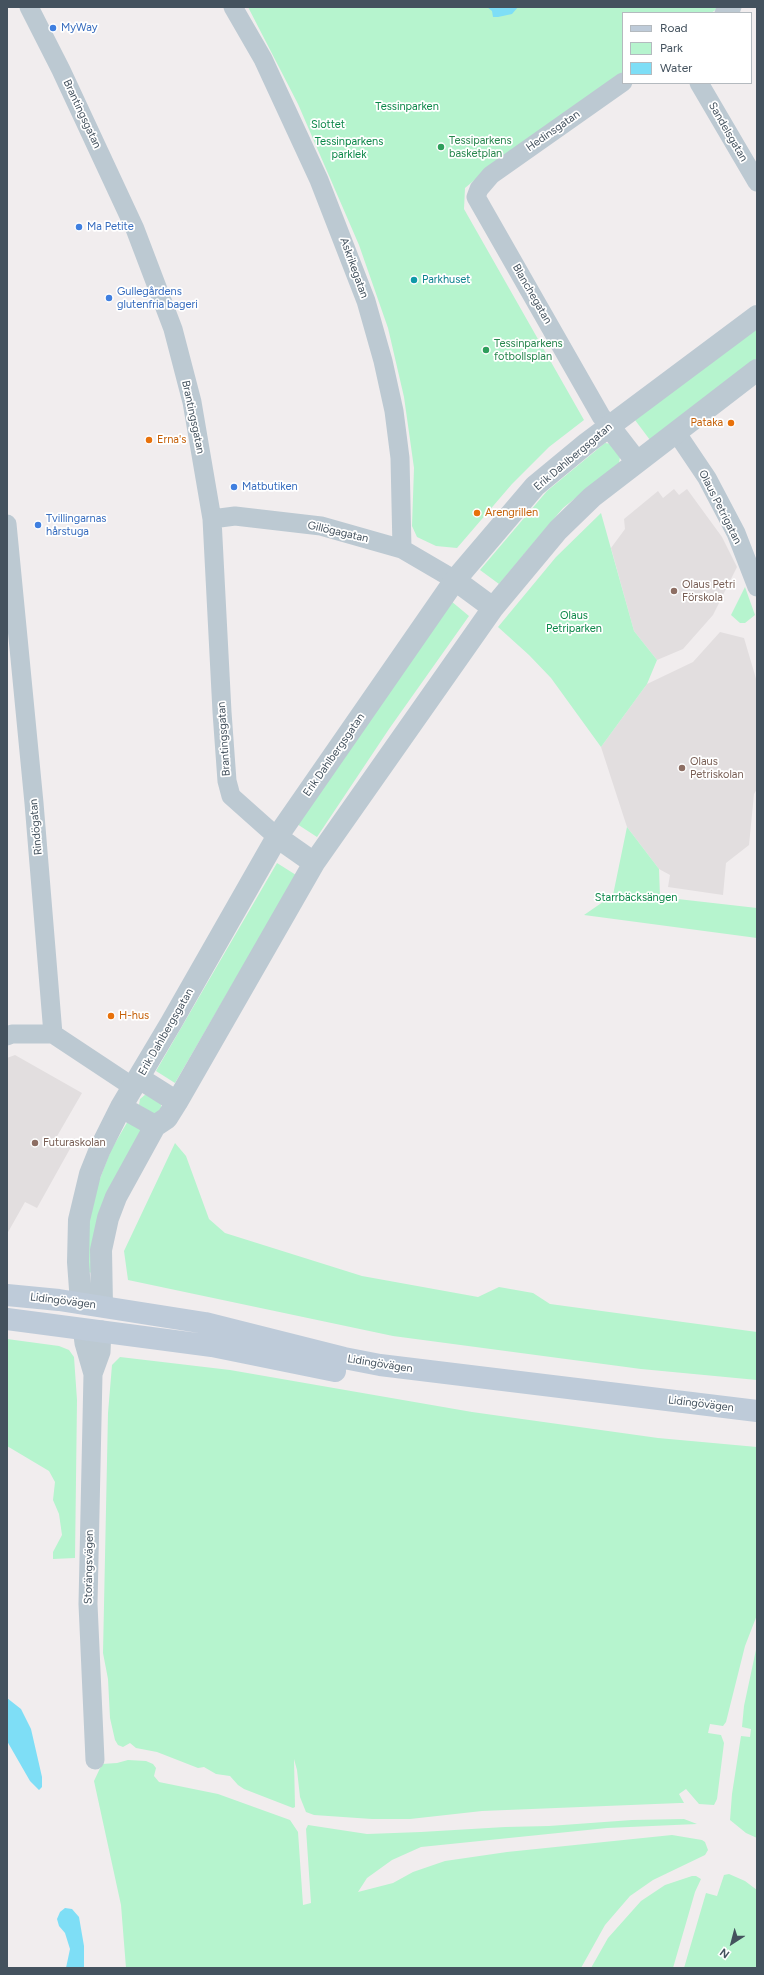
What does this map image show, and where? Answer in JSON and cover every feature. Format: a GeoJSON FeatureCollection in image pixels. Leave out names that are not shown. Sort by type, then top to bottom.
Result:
{"type":"FeatureCollection","features":[{"type":"Feature","properties":{"kind":"main road","name":"Lidingövägen"},"geometry":{"type":"LineString","coordinates":[[7,1295],[102,1306],[205,1324],[344,1358],[380,1365],[757,1411]]}},
{"type":"Feature","properties":{"kind":"main road"},"geometry":{"type":"LineString","coordinates":[[81,1303],[92,1329]]}},
{"type":"Feature","properties":{"kind":"main road"},"geometry":{"type":"LineString","coordinates":[[92,1329],[102,1306]]}},
{"type":"Feature","properties":{"kind":"main road","name":"Lidingövägen"},"geometry":{"type":"LineString","coordinates":[[7,1318],[212,1346],[372,1376],[757,1423]]}},
{"type":"Feature","properties":{"kind":"street","name":"Brantingsgatan"},"geometry":{"type":"LineString","coordinates":[[29,7],[61,70],[135,229],[173,329],[192,402],[212,519],[222,712],[227,781],[230,796],[277,837]]}},
{"type":"Feature","properties":{"kind":"street","name":"Askrikegatan"},"geometry":{"type":"LineString","coordinates":[[233,7],[263,59],[316,174],[366,301],[384,361],[394,411],[400,458],[402,549]]}},
{"type":"Feature","properties":{"kind":"street","name":"Hedinsgatan"},"geometry":{"type":"LineString","coordinates":[[484,182],[491,175],[622,83]]}},
{"type":"Feature","properties":{"kind":"street","name":"Sandelsgatan"},"geometry":{"type":"LineString","coordinates":[[700,84],[757,182]]}},
{"type":"Feature","properties":{"kind":"street","name":"Blanchegatan"},"geometry":{"type":"LineString","coordinates":[[484,182],[477,193],[478,201],[601,416],[609,426]]}},
{"type":"Feature","properties":{"kind":"street","name":"Erik Dahlbergsgatan"},"geometry":{"type":"LineString","coordinates":[[81,1303],[78,1239],[79,1220],[90,1174],[100,1149],[121,1107],[277,837],[455,580],[535,486],[609,426],[757,316]]}},
{"type":"Feature","properties":{"kind":"street"},"geometry":{"type":"LineString","coordinates":[[102,1306],[101,1250],[108,1218],[123,1183],[155,1126],[167,1118],[177,1102],[314,863],[493,608],[558,530],[592,496],[757,370]]}},
{"type":"Feature","properties":{"kind":"street"},"geometry":{"type":"LineString","coordinates":[[609,426],[636,461]]}},
{"type":"Feature","properties":{"kind":"street","name":"Olaus Petrigatan"},"geometry":{"type":"LineString","coordinates":[[676,432],[707,478],[736,533],[757,587]]}},
{"type":"Feature","properties":{"kind":"street","name":"Gillögagatan"},"geometry":{"type":"LineString","coordinates":[[212,519],[235,516],[321,526],[402,549],[455,580]]}},
{"type":"Feature","properties":{"kind":"street","name":"Rindögatan"},"geometry":{"type":"LineString","coordinates":[[7,524],[34,803],[53,1034]]}},
{"type":"Feature","properties":{"kind":"street"},"geometry":{"type":"LineString","coordinates":[[455,580],[493,608]]}},
{"type":"Feature","properties":{"kind":"street"},"geometry":{"type":"LineString","coordinates":[[277,837],[314,863]]}},
{"type":"Feature","properties":{"kind":"street"},"geometry":{"type":"LineString","coordinates":[[7,1036],[12,1034],[53,1034],[136,1083],[177,1102]]}},
{"type":"Feature","properties":{"kind":"street"},"geometry":{"type":"LineString","coordinates":[[121,1107],[155,1126]]}},
{"type":"Feature","properties":{"kind":"street","name":"Storängsvägen"},"geometry":{"type":"LineString","coordinates":[[92,1329],[84,1343],[93,1374],[88,1604],[94,1760]]}},
{"type":"Feature","properties":{"kind":"shaded area","name":"Olaus Petri Förskola"},"geometry":{"type":"Polygon","coordinates":[[[674,489],[679,495],[687,489],[722,537],[737,567],[713,615],[683,649],[657,660],[634,631],[611,548],[625,529],[624,519],[658,491],[663,498],[674,489]]]}},
{"type":"Feature","properties":{"kind":"shaded area","name":"Olaus Petriskolan"},"geometry":{"type":"Polygon","coordinates":[[[720,632],[744,638],[757,682],[757,789],[754,794],[749,845],[726,863],[723,895],[668,887],[670,875],[659,869],[627,827],[601,747],[647,684],[693,662],[720,632]]]}},
{"type":"Feature","properties":{"kind":"shaded area","name":"Futuraskolan"},"geometry":{"type":"Polygon","coordinates":[[[15,1055],[82,1093],[56,1138],[71,1147],[37,1208],[25,1202],[7,1234],[7,1058],[15,1055]]]}},
{"type":"Feature","properties":{"kind":"green space","name":"Tessinparken"},"geometry":{"type":"Polygon","coordinates":[[[248,7],[720,7],[712,12],[622,12],[622,75],[484,172],[465,188],[464,209],[584,420],[549,447],[512,484],[457,548],[436,546],[417,537],[412,526],[414,468],[404,397],[388,328],[359,245],[298,104],[248,7]]]}},
{"type":"Feature","properties":{"kind":"green space"},"geometry":{"type":"Polygon","coordinates":[[[757,327],[757,358],[650,440],[635,420],[757,327]]]}},
{"type":"Feature","properties":{"kind":"green space"},"geometry":{"type":"Polygon","coordinates":[[[605,443],[612,444],[620,457],[619,463],[563,508],[499,584],[480,570],[547,491],[605,443]]]}},
{"type":"Feature","properties":{"kind":"green space","name":"Olaus Petriparken"},"geometry":{"type":"Polygon","coordinates":[[[601,513],[634,631],[657,660],[647,684],[601,747],[551,678],[529,655],[498,627],[556,557],[601,513]]]}},
{"type":"Feature","properties":{"kind":"green space"},"geometry":{"type":"Polygon","coordinates":[[[745,587],[755,615],[745,623],[740,623],[731,615],[745,587]]]}},
{"type":"Feature","properties":{"kind":"green space"},"geometry":{"type":"Polygon","coordinates":[[[451,601],[469,616],[389,729],[317,837],[297,824],[451,601]]]}},
{"type":"Feature","properties":{"kind":"green space","name":"Starrbäcksängen"},"geometry":{"type":"Polygon","coordinates":[[[627,827],[659,869],[660,897],[757,908],[757,938],[584,915],[613,895],[627,827]]]}},
{"type":"Feature","properties":{"kind":"green space"},"geometry":{"type":"Polygon","coordinates":[[[277,863],[296,875],[175,1083],[156,1071],[277,863]]]}},
{"type":"Feature","properties":{"kind":"green space"},"geometry":{"type":"Polygon","coordinates":[[[146,1094],[161,1103],[161,1109],[155,1115],[139,1105],[140,1099],[146,1094]]]}},
{"type":"Feature","properties":{"kind":"green space"},"geometry":{"type":"Polygon","coordinates":[[[128,1121],[147,1132],[93,1273],[88,1272],[88,1223],[94,1194],[111,1150],[128,1121]]]}},
{"type":"Feature","properties":{"kind":"green space"},"geometry":{"type":"Polygon","coordinates":[[[175,1143],[186,1156],[209,1219],[225,1233],[362,1276],[478,1297],[499,1287],[533,1293],[550,1304],[757,1332],[757,1380],[641,1369],[393,1336],[128,1280],[124,1251],[175,1143]]]}},
{"type":"Feature","properties":{"kind":"green space"},"geometry":{"type":"Polygon","coordinates":[[[7,1339],[59,1346],[69,1350],[74,1357],[77,1400],[75,1558],[53,1559],[53,1552],[62,1535],[59,1514],[53,1500],[55,1482],[49,1471],[7,1446],[7,1339]]]}},
{"type":"Feature","properties":{"kind":"green space"},"geometry":{"type":"Polygon","coordinates":[[[120,1357],[230,1370],[472,1412],[658,1438],[757,1447],[757,1615],[745,1646],[726,1722],[723,1726],[710,1724],[708,1733],[721,1735],[724,1743],[717,1799],[714,1805],[699,1804],[686,1789],[679,1794],[684,1803],[482,1811],[410,1819],[372,1819],[314,1815],[306,1812],[300,1797],[297,1770],[294,1759],[295,1807],[293,1808],[244,1789],[230,1776],[216,1774],[204,1767],[198,1768],[157,1752],[136,1748],[130,1743],[123,1747],[118,1745],[115,1740],[110,1718],[108,1679],[103,1653],[108,1413],[112,1365],[120,1357]]]}},
{"type":"Feature","properties":{"kind":"green space"},"geometry":{"type":"Polygon","coordinates":[[[757,1645],[757,1838],[746,1833],[730,1820],[732,1794],[741,1736],[750,1737],[751,1729],[742,1727],[744,1706],[757,1645]]]}},
{"type":"Feature","properties":{"kind":"green space"},"geometry":{"type":"Polygon","coordinates":[[[128,1760],[146,1761],[153,1764],[156,1768],[154,1776],[159,1782],[218,1794],[290,1820],[298,1832],[303,1905],[311,1903],[306,1829],[308,1825],[367,1834],[549,1826],[632,1820],[684,1819],[697,1824],[607,1828],[421,1847],[392,1860],[367,1878],[358,1892],[393,1883],[413,1872],[445,1861],[507,1852],[672,1835],[702,1840],[705,1842],[708,1850],[705,1855],[653,1880],[630,1896],[605,1925],[581,1968],[126,1968],[121,1905],[94,1781],[102,1764],[117,1763],[128,1760]]]}},
{"type":"Feature","properties":{"kind":"green space"},"geometry":{"type":"Polygon","coordinates":[[[729,1874],[745,1881],[757,1890],[757,1968],[684,1968],[706,1893],[717,1896],[724,1875],[729,1874]]]}},
{"type":"Feature","properties":{"kind":"green space"},"geometry":{"type":"Polygon","coordinates":[[[696,1876],[701,1879],[695,1892],[673,1968],[591,1968],[608,1938],[641,1901],[665,1885],[696,1876]]]}},
{"type":"Feature","properties":{"kind":"water"},"geometry":{"type":"Polygon","coordinates":[[[487,7],[518,7],[512,14],[493,17],[492,11],[487,7]]]}},
{"type":"Feature","properties":{"kind":"water"},"geometry":{"type":"Polygon","coordinates":[[[7,1698],[21,1709],[31,1729],[42,1777],[42,1787],[39,1790],[30,1781],[7,1741],[7,1698]]]}},
{"type":"Feature","properties":{"kind":"water"},"geometry":{"type":"Polygon","coordinates":[[[65,1908],[72,1909],[79,1917],[84,1946],[84,1968],[66,1968],[70,1949],[65,1933],[59,1926],[57,1919],[60,1912],[65,1908]]]}},
{"type":"Feature","properties":{"kind":"place","name":"MyWay"},"geometry":{"type":"Point","coordinates":[53,28]}},
{"type":"Feature","properties":{"kind":"place","name":"Tessiparkens basketplan"},"geometry":{"type":"Point","coordinates":[441,147]}},
{"type":"Feature","properties":{"kind":"place","name":"Ma Petite"},"geometry":{"type":"Point","coordinates":[79,227]}},
{"type":"Feature","properties":{"kind":"place","name":"Parkhuset"},"geometry":{"type":"Point","coordinates":[414,280]}},
{"type":"Feature","properties":{"kind":"place","name":"Gullegårdens glutenfria bageri"},"geometry":{"type":"Point","coordinates":[109,298]}},
{"type":"Feature","properties":{"kind":"place","name":"Tessinparkens fotbollsplan"},"geometry":{"type":"Point","coordinates":[486,350]}},
{"type":"Feature","properties":{"kind":"place","name":"Pataka"},"geometry":{"type":"Point","coordinates":[731,423]}},
{"type":"Feature","properties":{"kind":"place","name":"Erna's"},"geometry":{"type":"Point","coordinates":[149,440]}},
{"type":"Feature","properties":{"kind":"place","name":"Matbutiken"},"geometry":{"type":"Point","coordinates":[234,487]}},
{"type":"Feature","properties":{"kind":"place","name":"Arengrillen"},"geometry":{"type":"Point","coordinates":[477,513]}},
{"type":"Feature","properties":{"kind":"place","name":"Tvillingarnas hårstuga"},"geometry":{"type":"Point","coordinates":[38,525]}},
{"type":"Feature","properties":{"kind":"place","name":"Olaus Petri Förskola"},"geometry":{"type":"Point","coordinates":[674,591]}},
{"type":"Feature","properties":{"kind":"place","name":"Olaus Petriskolan"},"geometry":{"type":"Point","coordinates":[682,768]}},
{"type":"Feature","properties":{"kind":"place","name":"H-hus"},"geometry":{"type":"Point","coordinates":[111,1016]}},
{"type":"Feature","properties":{"kind":"place","name":"Futuraskolan"},"geometry":{"type":"Point","coordinates":[35,1143]}},
{"type":"Feature","properties":{"kind":"park label","name":"Slottet"},"geometry":{"type":"Point","coordinates":[328,125]}},
{"type":"Feature","properties":{"kind":"park label","name":"Tessinparkens parklek"},"geometry":{"type":"Point","coordinates":[349,148]}}]}
